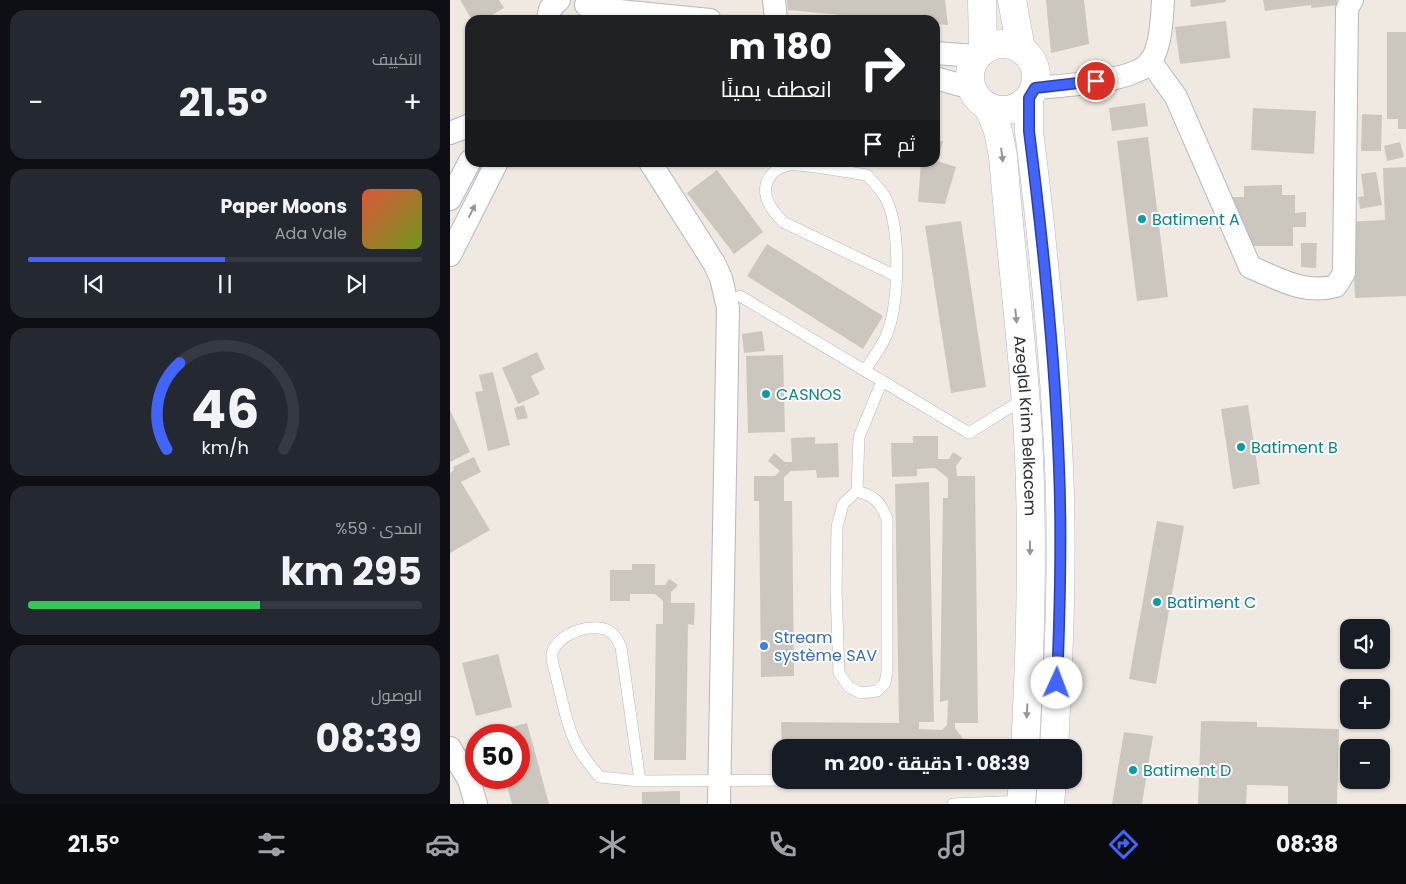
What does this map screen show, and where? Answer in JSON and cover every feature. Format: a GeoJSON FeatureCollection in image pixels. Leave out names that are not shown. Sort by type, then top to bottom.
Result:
{"type":"FeatureCollection","features":[{"type":"Feature","properties":{"kind":"main road"},"geometry":{"type":"LineString","coordinates":[[982,0],[980,53],[969,75],[971,88],[980,102],[989,108],[1000,111],[1011,110],[1021,106],[1032,93]]}},
{"type":"Feature","properties":{"kind":"main road"},"geometry":{"type":"LineString","coordinates":[[1012,0],[1021,48]]}},
{"type":"Feature","properties":{"kind":"main road"},"geometry":{"type":"LineString","coordinates":[[980,53],[1002,43],[1021,48],[1029,56],[1037,77],[1032,93],[1029,131],[1049,335],[1059,467],[1061,591],[1054,739]]}},
{"type":"Feature","properties":{"kind":"main road","name":"Azeglal Krim Belkacem"},"geometry":{"type":"LineString","coordinates":[[989,108],[998,131],[1003,156],[1025,398],[1030,554],[1025,739]]}},
{"type":"Feature","properties":{"kind":"main road"},"geometry":{"type":"LineString","coordinates":[[1050,804],[1051,789]]}},
{"type":"Feature","properties":{"kind":"street"},"geometry":{"type":"LineString","coordinates":[[549,15],[550,9],[559,0]]}},
{"type":"Feature","properties":{"kind":"street"},"geometry":{"type":"LineString","coordinates":[[774,0],[776,15]]}},
{"type":"Feature","properties":{"kind":"street"},"geometry":{"type":"LineString","coordinates":[[1032,93],[1114,78],[1139,70],[1150,61],[1157,43],[1163,0]]}},
{"type":"Feature","properties":{"kind":"street"},"geometry":{"type":"LineString","coordinates":[[1150,61],[1176,97],[1250,267],[1299,287],[1320,290],[1336,286],[1344,273],[1347,10],[1352,0]]}},
{"type":"Feature","properties":{"kind":"street"},"geometry":{"type":"LineString","coordinates":[[585,8],[659,15]]}},
{"type":"Feature","properties":{"kind":"street"},"geometry":{"type":"LineString","coordinates":[[940,53],[980,53]]}},
{"type":"Feature","properties":{"kind":"street"},"geometry":{"type":"LineString","coordinates":[[940,79],[971,88]]}},
{"type":"Feature","properties":{"kind":"street"},"geometry":{"type":"LineString","coordinates":[[450,133],[465,127]]}},
{"type":"Feature","properties":{"kind":"street"},"geometry":{"type":"LineString","coordinates":[[450,199],[467,167]]}},
{"type":"Feature","properties":{"kind":"street"},"geometry":{"type":"LineString","coordinates":[[450,254],[494,167]]}},
{"type":"Feature","properties":{"kind":"street"},"geometry":{"type":"LineString","coordinates":[[653,167],[714,264],[721,278],[728,308],[719,804]]}},
{"type":"Feature","properties":{"kind":"street"},"geometry":{"type":"LineString","coordinates":[[450,748],[469,780],[476,804]]}},
{"type":"Feature","properties":{"kind":"lane"},"geometry":{"type":"LineString","coordinates":[[784,167],[776,170],[768,179],[765,192],[770,208],[783,222],[896,276]]}},
{"type":"Feature","properties":{"kind":"lane"},"geometry":{"type":"LineString","coordinates":[[805,167],[866,175],[886,198],[894,220],[896,276],[894,310],[888,333],[865,371]]}},
{"type":"Feature","properties":{"kind":"lane"},"geometry":{"type":"LineString","coordinates":[[740,296],[969,433],[1025,398]]}},
{"type":"Feature","properties":{"kind":"lane"},"geometry":{"type":"LineString","coordinates":[[857,491],[871,495],[882,506],[887,519],[887,672],[885,683],[877,691],[861,693],[849,687],[839,673],[836,590],[837,527],[843,504],[857,491],[859,437],[882,381]]}},
{"type":"Feature","properties":{"kind":"lane"},"geometry":{"type":"LineString","coordinates":[[640,781],[621,647],[612,634],[598,628],[577,630],[559,640],[552,656],[570,732],[582,758],[600,777],[640,781],[772,780]]}},
{"type":"Feature","properties":{"kind":"lane"},"geometry":{"type":"LineString","coordinates":[[953,804],[1022,795]]}},
{"type":"Feature","properties":{"kind":"building"},"geometry":{"type":"Polygon","coordinates":[[[460,0],[499,0],[504,8],[492,15],[469,15],[460,0]]]}},
{"type":"Feature","properties":{"kind":"building"},"geometry":{"type":"Polygon","coordinates":[[[787,0],[945,0],[948,25],[940,24],[940,15],[842,15],[788,10],[787,0]]]}},
{"type":"Feature","properties":{"kind":"building"},"geometry":{"type":"Polygon","coordinates":[[[1046,0],[1084,0],[1089,44],[1051,53],[1046,0]]]}},
{"type":"Feature","properties":{"kind":"building"},"geometry":{"type":"Polygon","coordinates":[[[1190,0],[1226,0],[1226,2],[1191,7],[1190,0]]]}},
{"type":"Feature","properties":{"kind":"building"},"geometry":{"type":"Polygon","coordinates":[[[1263,0],[1337,0],[1338,5],[1311,8],[1311,5],[1265,11],[1263,0]]]}},
{"type":"Feature","properties":{"kind":"building"},"geometry":{"type":"Polygon","coordinates":[[[1226,21],[1230,58],[1180,64],[1175,27],[1226,21]]]}},
{"type":"Feature","properties":{"kind":"building"},"geometry":{"type":"Polygon","coordinates":[[[1387,32],[1406,32],[1406,129],[1398,129],[1398,119],[1387,119],[1387,32]]]}},
{"type":"Feature","properties":{"kind":"building"},"geometry":{"type":"Polygon","coordinates":[[[1145,103],[1148,126],[1112,131],[1109,108],[1145,103]]]}},
{"type":"Feature","properties":{"kind":"building"},"geometry":{"type":"Polygon","coordinates":[[[1253,108],[1316,111],[1314,154],[1251,150],[1253,108]]]}},
{"type":"Feature","properties":{"kind":"building"},"geometry":{"type":"Polygon","coordinates":[[[1362,114],[1382,115],[1381,151],[1361,151],[1362,114]]]}},
{"type":"Feature","properties":{"kind":"building","name":"Batiment A"},"geometry":{"type":"Polygon","coordinates":[[[1148,137],[1168,297],[1137,301],[1117,141],[1148,137]]]}},
{"type":"Feature","properties":{"kind":"building"},"geometry":{"type":"Polygon","coordinates":[[[1400,142],[1404,157],[1387,161],[1384,146],[1400,142]]]}},
{"type":"Feature","properties":{"kind":"building"},"geometry":{"type":"Polygon","coordinates":[[[940,162],[956,167],[945,204],[918,202],[921,167],[940,167],[940,162]]]}},
{"type":"Feature","properties":{"kind":"building"},"geometry":{"type":"Polygon","coordinates":[[[1406,167],[1406,296],[1355,298],[1354,275],[1345,222],[1385,220],[1383,168],[1406,167]]]}},
{"type":"Feature","properties":{"kind":"building"},"geometry":{"type":"Polygon","coordinates":[[[717,170],[763,232],[734,254],[687,193],[717,170]]]}},
{"type":"Feature","properties":{"kind":"building"},"geometry":{"type":"Polygon","coordinates":[[[1376,172],[1382,205],[1360,209],[1358,197],[1364,196],[1361,174],[1376,172]]]}},
{"type":"Feature","properties":{"kind":"building"},"geometry":{"type":"Polygon","coordinates":[[[1282,185],[1282,195],[1295,195],[1295,213],[1306,212],[1306,227],[1293,227],[1293,246],[1242,246],[1231,197],[1244,197],[1244,186],[1282,185]]]}},
{"type":"Feature","properties":{"kind":"building"},"geometry":{"type":"Polygon","coordinates":[[[961,221],[986,387],[951,393],[925,226],[961,221]]]}},
{"type":"Feature","properties":{"kind":"building"},"geometry":{"type":"Polygon","coordinates":[[[1301,243],[1317,243],[1316,268],[1301,267],[1301,243]]]}},
{"type":"Feature","properties":{"kind":"building"},"geometry":{"type":"Polygon","coordinates":[[[767,244],[883,316],[863,349],[747,276],[767,244]]]}},
{"type":"Feature","properties":{"kind":"building"},"geometry":{"type":"Polygon","coordinates":[[[762,331],[765,351],[744,353],[742,334],[762,331]]]}},
{"type":"Feature","properties":{"kind":"building"},"geometry":{"type":"Polygon","coordinates":[[[537,352],[545,369],[531,376],[540,394],[518,404],[502,368],[537,352]]]}},
{"type":"Feature","properties":{"kind":"building","name":"CASNOS"},"geometry":{"type":"Polygon","coordinates":[[[783,355],[785,432],[748,433],[746,356],[783,355]]]}},
{"type":"Feature","properties":{"kind":"building"},"geometry":{"type":"Polygon","coordinates":[[[493,372],[510,445],[488,451],[475,392],[483,391],[479,375],[493,372]]]}},
{"type":"Feature","properties":{"kind":"building"},"geometry":{"type":"Polygon","coordinates":[[[524,405],[528,418],[517,420],[514,408],[524,405]]]}},
{"type":"Feature","properties":{"kind":"building","name":"Batiment B"},"geometry":{"type":"Polygon","coordinates":[[[1248,405],[1260,484],[1233,489],[1221,409],[1248,405]]]}},
{"type":"Feature","properties":{"kind":"building"},"geometry":{"type":"Polygon","coordinates":[[[450,410],[470,452],[450,462],[450,410]]]}},
{"type":"Feature","properties":{"kind":"building"},"geometry":{"type":"Polygon","coordinates":[[[913,436],[938,436],[938,459],[949,459],[953,452],[962,458],[956,466],[957,476],[975,476],[978,723],[955,723],[955,728],[963,739],[782,739],[781,722],[899,723],[895,484],[929,482],[934,722],[919,722],[919,729],[942,730],[947,725],[948,700],[940,702],[943,498],[948,498],[948,478],[935,468],[917,469],[917,476],[892,477],[891,443],[913,443],[913,436]]]}},
{"type":"Feature","properties":{"kind":"building"},"geometry":{"type":"Polygon","coordinates":[[[815,437],[815,444],[838,443],[839,477],[817,478],[816,470],[791,471],[784,477],[784,501],[792,501],[794,676],[761,677],[759,501],[754,501],[754,476],[775,476],[780,471],[768,461],[774,453],[785,462],[792,462],[791,438],[815,437]]]}},
{"type":"Feature","properties":{"kind":"building"},"geometry":{"type":"Polygon","coordinates":[[[474,457],[481,472],[461,482],[490,530],[450,553],[450,473],[454,470],[453,467],[474,457]]]}},
{"type":"Feature","properties":{"kind":"building","name":"Batiment C"},"geometry":{"type":"Polygon","coordinates":[[[1157,521],[1184,526],[1156,684],[1129,679],[1157,521]]]}},
{"type":"Feature","properties":{"kind":"building"},"geometry":{"type":"Polygon","coordinates":[[[632,564],[655,564],[655,585],[665,585],[669,579],[678,585],[671,592],[671,603],[695,603],[694,625],[688,624],[686,760],[654,760],[656,624],[663,624],[663,601],[655,594],[630,594],[630,601],[610,601],[610,570],[632,570],[632,564]]]}},
{"type":"Feature","properties":{"kind":"building"},"geometry":{"type":"Polygon","coordinates":[[[498,654],[512,707],[476,716],[462,663],[498,654]]]}},
{"type":"Feature","properties":{"kind":"building"},"geometry":{"type":"Polygon","coordinates":[[[1201,721],[1257,722],[1257,727],[1339,729],[1337,804],[1288,804],[1288,786],[1247,785],[1246,804],[1198,804],[1201,721]]]}},
{"type":"Feature","properties":{"kind":"building","name":"Batiment D"},"geometry":{"type":"Polygon","coordinates":[[[1124,732],[1153,736],[1142,804],[1112,804],[1124,732]]]}},
{"type":"Feature","properties":{"kind":"building"},"geometry":{"type":"Polygon","coordinates":[[[530,734],[549,804],[512,804],[508,789],[530,789],[530,734]]]}},
{"type":"Feature","properties":{"kind":"building"},"geometry":{"type":"Polygon","coordinates":[[[680,791],[680,804],[642,804],[642,792],[680,791]]]}},
{"type":"Feature","properties":{"kind":"place","name":"Batiment A"},"geometry":{"type":"Point","coordinates":[1142,219]}},
{"type":"Feature","properties":{"kind":"place","name":"CASNOS"},"geometry":{"type":"Point","coordinates":[766,394]}},
{"type":"Feature","properties":{"kind":"place","name":"Batiment B"},"geometry":{"type":"Point","coordinates":[1241,447]}},
{"type":"Feature","properties":{"kind":"place","name":"Batiment C"},"geometry":{"type":"Point","coordinates":[1157,602]}},
{"type":"Feature","properties":{"kind":"place","name":"Stream système SAV"},"geometry":{"type":"Point","coordinates":[764,646]}},
{"type":"Feature","properties":{"kind":"place","name":"Batiment D"},"geometry":{"type":"Point","coordinates":[1133,770]}},
{"type":"Feature","properties":{"kind":"route"},"geometry":{"type":"LineString","coordinates":[[1057,683],[1061,591],[1059,467],[1050,345],[1028,120],[1029,98],[1035,88],[1096,81]]}}]}
